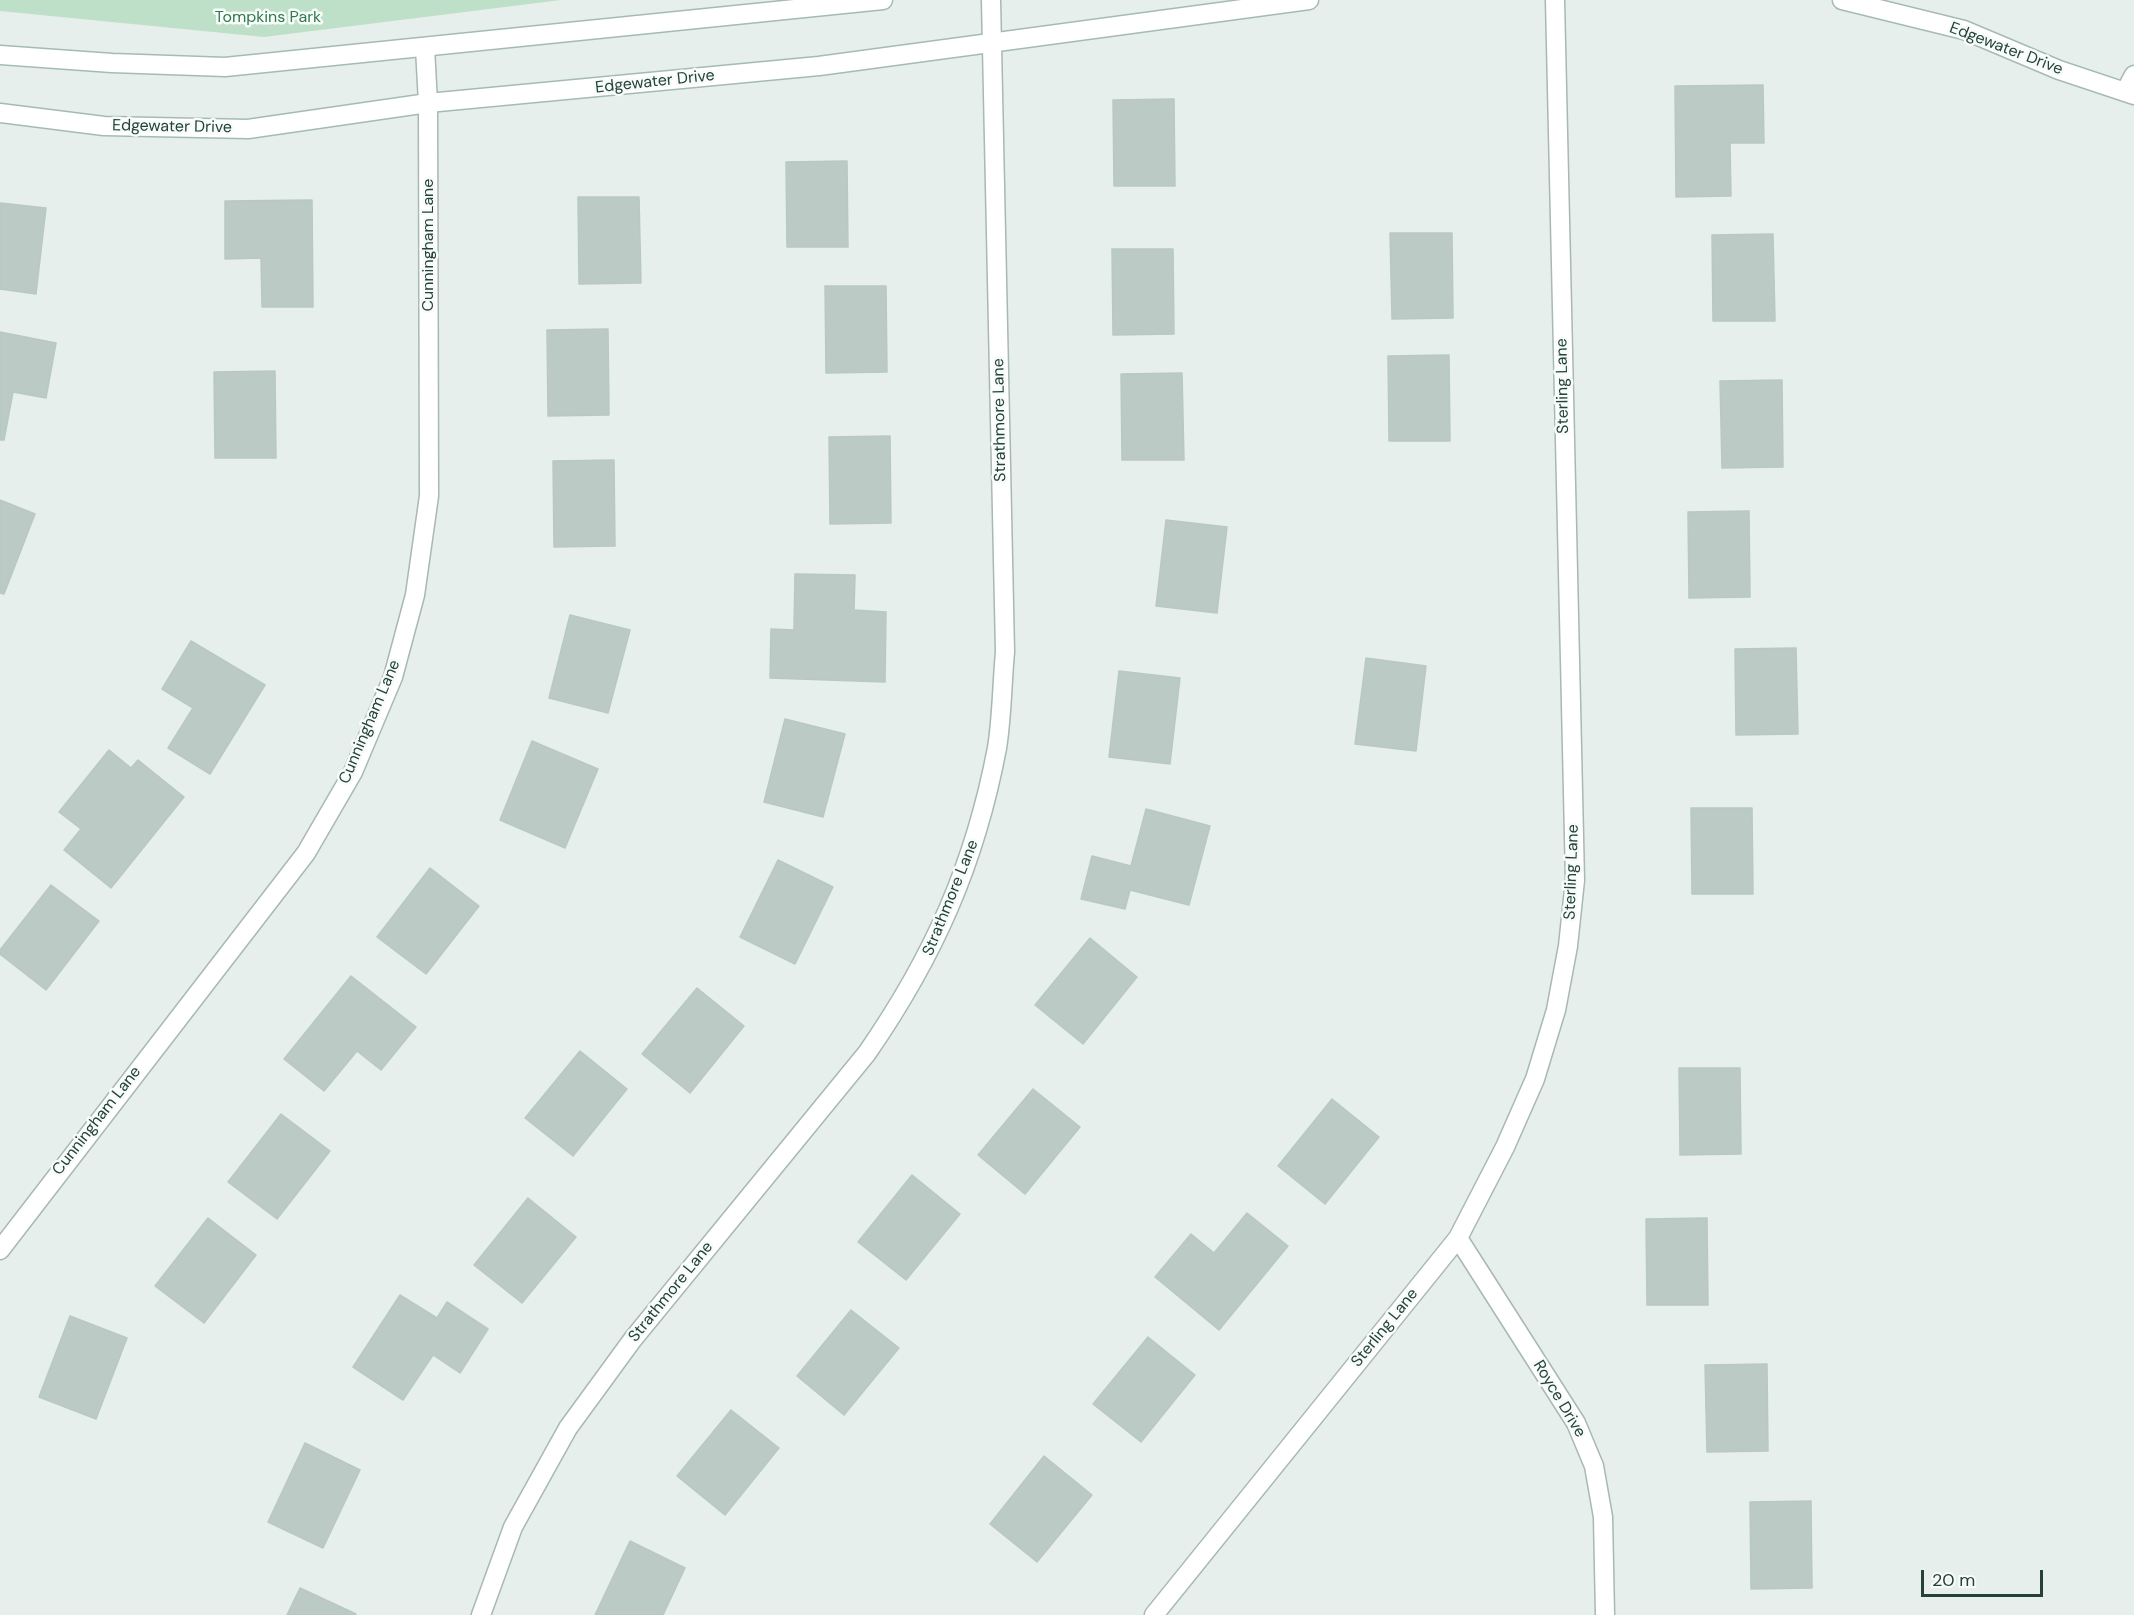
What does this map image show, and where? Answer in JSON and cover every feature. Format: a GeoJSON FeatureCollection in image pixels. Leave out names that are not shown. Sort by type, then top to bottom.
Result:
{"type":"FeatureCollection","features":[{"type":"Feature","properties":{"kind":"street"},"geometry":{"type":"LineString","coordinates":[[0,55],[112,63],[225,67],[883,0]]}},
{"type":"Feature","properties":{"kind":"street","name":"Strathmore Lane"},"geometry":{"type":"LineString","coordinates":[[481,1615],[513,1527],[568,1428],[633,1339],[867,1053],[898,1009],[945,922],[977,833],[997,746],[1005,652],[991,0]]}},
{"type":"Feature","properties":{"kind":"street","name":"Edgewater Drive"},"geometry":{"type":"LineString","coordinates":[[0,113],[104,126],[248,129],[428,103],[819,66],[1309,0]]}},
{"type":"Feature","properties":{"kind":"street","name":"Sterling Lane"},"geometry":{"type":"LineString","coordinates":[[1154,1615],[1458,1238],[1505,1147],[1534,1079],[1556,1010],[1568,946],[1575,880],[1555,0]]}},
{"type":"Feature","properties":{"kind":"street","name":"Edgewater Drive"},"geometry":{"type":"LineString","coordinates":[[1842,0],[1964,30],[2059,70],[2131,87]]}},
{"type":"Feature","properties":{"kind":"street","name":"Cunningham Lane"},"geometry":{"type":"LineString","coordinates":[[0,1250],[306,853],[353,772],[393,677],[415,595],[429,496],[428,103],[424,48]]}},
{"type":"Feature","properties":{"kind":"street","name":"Royce Drive"},"geometry":{"type":"LineString","coordinates":[[1458,1238],[1576,1423],[1594,1466],[1603,1517],[1605,1615]]}},
{"type":"Feature","properties":{"kind":"green space","name":"Tompkins Park"},"geometry":{"type":"Polygon","coordinates":[[[0,0],[561,0],[264,37],[0,11],[0,0]]]}},
{"type":"Feature","properties":{"kind":"building"},"geometry":{"type":"Polygon","coordinates":[[[1763,85],[1764,143],[1730,143],[1731,196],[1676,197],[1675,86],[1763,85]]]}},
{"type":"Feature","properties":{"kind":"building"},"geometry":{"type":"Polygon","coordinates":[[[1174,99],[1175,186],[1114,186],[1113,100],[1174,99]]]}},
{"type":"Feature","properties":{"kind":"building"},"geometry":{"type":"Polygon","coordinates":[[[847,161],[848,247],[787,247],[786,162],[847,161]]]}},
{"type":"Feature","properties":{"kind":"building"},"geometry":{"type":"Polygon","coordinates":[[[578,197],[639,197],[641,283],[579,284],[578,197]]]}},
{"type":"Feature","properties":{"kind":"building"},"geometry":{"type":"Polygon","coordinates":[[[312,200],[313,307],[262,307],[261,258],[225,259],[225,201],[312,200]]]}},
{"type":"Feature","properties":{"kind":"building"},"geometry":{"type":"Polygon","coordinates":[[[0,203],[46,208],[36,294],[0,289],[0,203]]]}},
{"type":"Feature","properties":{"kind":"building"},"geometry":{"type":"Polygon","coordinates":[[[1390,233],[1452,233],[1453,318],[1392,319],[1390,233]]]}},
{"type":"Feature","properties":{"kind":"building"},"geometry":{"type":"Polygon","coordinates":[[[1773,234],[1775,321],[1713,321],[1712,235],[1773,234]]]}},
{"type":"Feature","properties":{"kind":"building"},"geometry":{"type":"Polygon","coordinates":[[[1112,249],[1173,249],[1174,334],[1113,335],[1112,249]]]}},
{"type":"Feature","properties":{"kind":"building"},"geometry":{"type":"Polygon","coordinates":[[[825,286],[886,286],[887,372],[826,373],[825,286]]]}},
{"type":"Feature","properties":{"kind":"building"},"geometry":{"type":"Polygon","coordinates":[[[608,329],[609,415],[548,416],[547,330],[608,329]]]}},
{"type":"Feature","properties":{"kind":"building"},"geometry":{"type":"Polygon","coordinates":[[[0,332],[56,343],[46,398],[13,392],[4,440],[0,440],[0,332]]]}},
{"type":"Feature","properties":{"kind":"building"},"geometry":{"type":"Polygon","coordinates":[[[1449,355],[1450,441],[1389,441],[1388,356],[1449,355]]]}},
{"type":"Feature","properties":{"kind":"building"},"geometry":{"type":"Polygon","coordinates":[[[275,371],[276,458],[215,458],[214,372],[275,371]]]}},
{"type":"Feature","properties":{"kind":"building"},"geometry":{"type":"Polygon","coordinates":[[[1182,373],[1184,460],[1122,460],[1121,374],[1182,373]]]}},
{"type":"Feature","properties":{"kind":"building"},"geometry":{"type":"Polygon","coordinates":[[[1782,380],[1783,467],[1722,468],[1720,381],[1782,380]]]}},
{"type":"Feature","properties":{"kind":"building"},"geometry":{"type":"Polygon","coordinates":[[[890,436],[891,523],[830,524],[829,437],[890,436]]]}},
{"type":"Feature","properties":{"kind":"building"},"geometry":{"type":"Polygon","coordinates":[[[614,460],[615,546],[554,547],[553,461],[614,460]]]}},
{"type":"Feature","properties":{"kind":"building"},"geometry":{"type":"Polygon","coordinates":[[[0,500],[35,514],[4,594],[0,593],[0,500]]]}},
{"type":"Feature","properties":{"kind":"building"},"geometry":{"type":"Polygon","coordinates":[[[1749,511],[1750,597],[1689,598],[1688,512],[1749,511]]]}},
{"type":"Feature","properties":{"kind":"building"},"geometry":{"type":"Polygon","coordinates":[[[1166,520],[1227,527],[1217,613],[1156,606],[1166,520]]]}},
{"type":"Feature","properties":{"kind":"building"},"geometry":{"type":"Polygon","coordinates":[[[795,574],[855,575],[854,610],[886,612],[885,682],[770,678],[771,629],[794,630],[795,574]]]}},
{"type":"Feature","properties":{"kind":"building"},"geometry":{"type":"Polygon","coordinates":[[[570,615],[630,630],[608,713],[549,698],[570,615]]]}},
{"type":"Feature","properties":{"kind":"building"},"geometry":{"type":"Polygon","coordinates":[[[191,641],[265,685],[210,774],[168,748],[193,708],[162,689],[191,641]]]}},
{"type":"Feature","properties":{"kind":"building"},"geometry":{"type":"Polygon","coordinates":[[[1796,648],[1798,734],[1736,735],[1735,649],[1796,648]]]}},
{"type":"Feature","properties":{"kind":"building"},"geometry":{"type":"Polygon","coordinates":[[[1366,658],[1426,666],[1416,751],[1355,744],[1366,658]]]}},
{"type":"Feature","properties":{"kind":"building"},"geometry":{"type":"Polygon","coordinates":[[[1119,671],[1180,678],[1170,764],[1109,757],[1119,671]]]}},
{"type":"Feature","properties":{"kind":"building"},"geometry":{"type":"Polygon","coordinates":[[[785,719],[845,734],[823,817],[764,802],[785,719]]]}},
{"type":"Feature","properties":{"kind":"building"},"geometry":{"type":"Polygon","coordinates":[[[532,741],[598,769],[565,848],[500,820],[532,741]]]}},
{"type":"Feature","properties":{"kind":"building"},"geometry":{"type":"Polygon","coordinates":[[[109,750],[131,768],[138,760],[184,797],[111,888],[64,850],[81,829],[59,812],[109,750]]]}},
{"type":"Feature","properties":{"kind":"building"},"geometry":{"type":"Polygon","coordinates":[[[1691,808],[1752,808],[1753,894],[1692,894],[1691,808]]]}},
{"type":"Feature","properties":{"kind":"building"},"geometry":{"type":"Polygon","coordinates":[[[1146,809],[1210,826],[1189,905],[1130,890],[1125,909],[1081,899],[1092,856],[1131,866],[1146,809]]]}},
{"type":"Feature","properties":{"kind":"building"},"geometry":{"type":"Polygon","coordinates":[[[778,860],[833,887],[795,964],[740,937],[778,860]]]}},
{"type":"Feature","properties":{"kind":"building"},"geometry":{"type":"Polygon","coordinates":[[[430,868],[479,906],[426,974],[377,937],[430,868]]]}},
{"type":"Feature","properties":{"kind":"building"},"geometry":{"type":"Polygon","coordinates":[[[51,885],[99,921],[46,990],[0,954],[0,950],[51,885]]]}},
{"type":"Feature","properties":{"kind":"building"},"geometry":{"type":"Polygon","coordinates":[[[1090,938],[1137,977],[1083,1044],[1035,1005],[1090,938]]]}},
{"type":"Feature","properties":{"kind":"building"},"geometry":{"type":"Polygon","coordinates":[[[351,976],[416,1027],[381,1070],[357,1051],[324,1091],[284,1059],[351,976]]]}},
{"type":"Feature","properties":{"kind":"building"},"geometry":{"type":"Polygon","coordinates":[[[697,988],[744,1026],[690,1093],[642,1054],[697,988]]]}},
{"type":"Feature","properties":{"kind":"building"},"geometry":{"type":"Polygon","coordinates":[[[580,1051],[627,1089],[573,1156],[525,1118],[580,1051]]]}},
{"type":"Feature","properties":{"kind":"building"},"geometry":{"type":"Polygon","coordinates":[[[1679,1068],[1740,1068],[1741,1154],[1680,1155],[1679,1068]]]}},
{"type":"Feature","properties":{"kind":"building"},"geometry":{"type":"Polygon","coordinates":[[[1033,1089],[1080,1127],[1025,1194],[978,1155],[1033,1089]]]}},
{"type":"Feature","properties":{"kind":"building"},"geometry":{"type":"Polygon","coordinates":[[[1332,1099],[1379,1137],[1325,1204],[1278,1166],[1332,1099]]]}},
{"type":"Feature","properties":{"kind":"building"},"geometry":{"type":"Polygon","coordinates":[[[281,1114],[330,1151],[277,1219],[228,1182],[281,1114]]]}},
{"type":"Feature","properties":{"kind":"building"},"geometry":{"type":"Polygon","coordinates":[[[912,1175],[960,1214],[906,1280],[858,1242],[912,1175]]]}},
{"type":"Feature","properties":{"kind":"building"},"geometry":{"type":"Polygon","coordinates":[[[528,1198],[576,1237],[522,1303],[474,1265],[528,1198]]]}},
{"type":"Feature","properties":{"kind":"building"},"geometry":{"type":"Polygon","coordinates":[[[1247,1213],[1288,1246],[1219,1330],[1155,1277],[1191,1234],[1214,1253],[1247,1213]]]}},
{"type":"Feature","properties":{"kind":"building"},"geometry":{"type":"Polygon","coordinates":[[[208,1218],[256,1255],[204,1323],[155,1286],[208,1218]]]}},
{"type":"Feature","properties":{"kind":"building"},"geometry":{"type":"Polygon","coordinates":[[[1707,1218],[1708,1305],[1647,1305],[1646,1219],[1707,1218]]]}},
{"type":"Feature","properties":{"kind":"building"},"geometry":{"type":"Polygon","coordinates":[[[400,1295],[437,1318],[447,1302],[488,1329],[460,1373],[433,1355],[403,1400],[353,1367],[400,1295]]]}},
{"type":"Feature","properties":{"kind":"building"},"geometry":{"type":"Polygon","coordinates":[[[851,1310],[899,1348],[844,1415],[797,1376],[851,1310]]]}},
{"type":"Feature","properties":{"kind":"building"},"geometry":{"type":"Polygon","coordinates":[[[70,1316],[127,1338],[96,1419],[39,1397],[70,1316]]]}},
{"type":"Feature","properties":{"kind":"building"},"geometry":{"type":"Polygon","coordinates":[[[1148,1337],[1195,1375],[1141,1442],[1093,1404],[1148,1337]]]}},
{"type":"Feature","properties":{"kind":"building"},"geometry":{"type":"Polygon","coordinates":[[[1767,1364],[1768,1451],[1707,1452],[1705,1365],[1767,1364]]]}},
{"type":"Feature","properties":{"kind":"building"},"geometry":{"type":"Polygon","coordinates":[[[731,1410],[779,1448],[725,1515],[677,1476],[731,1410]]]}},
{"type":"Feature","properties":{"kind":"building"},"geometry":{"type":"Polygon","coordinates":[[[305,1443],[360,1470],[323,1548],[268,1522],[305,1443]]]}},
{"type":"Feature","properties":{"kind":"building"},"geometry":{"type":"Polygon","coordinates":[[[1044,1456],[1092,1495],[1037,1562],[990,1524],[1044,1456]]]}},
{"type":"Feature","properties":{"kind":"building"},"geometry":{"type":"Polygon","coordinates":[[[1811,1501],[1812,1588],[1751,1589],[1750,1502],[1811,1501]]]}},
{"type":"Feature","properties":{"kind":"building"},"geometry":{"type":"Polygon","coordinates":[[[630,1541],[685,1568],[663,1615],[595,1615],[630,1541]]]}},
{"type":"Feature","properties":{"kind":"building"},"geometry":{"type":"Polygon","coordinates":[[[300,1588],[356,1614],[287,1615],[300,1588]]]}}]}
